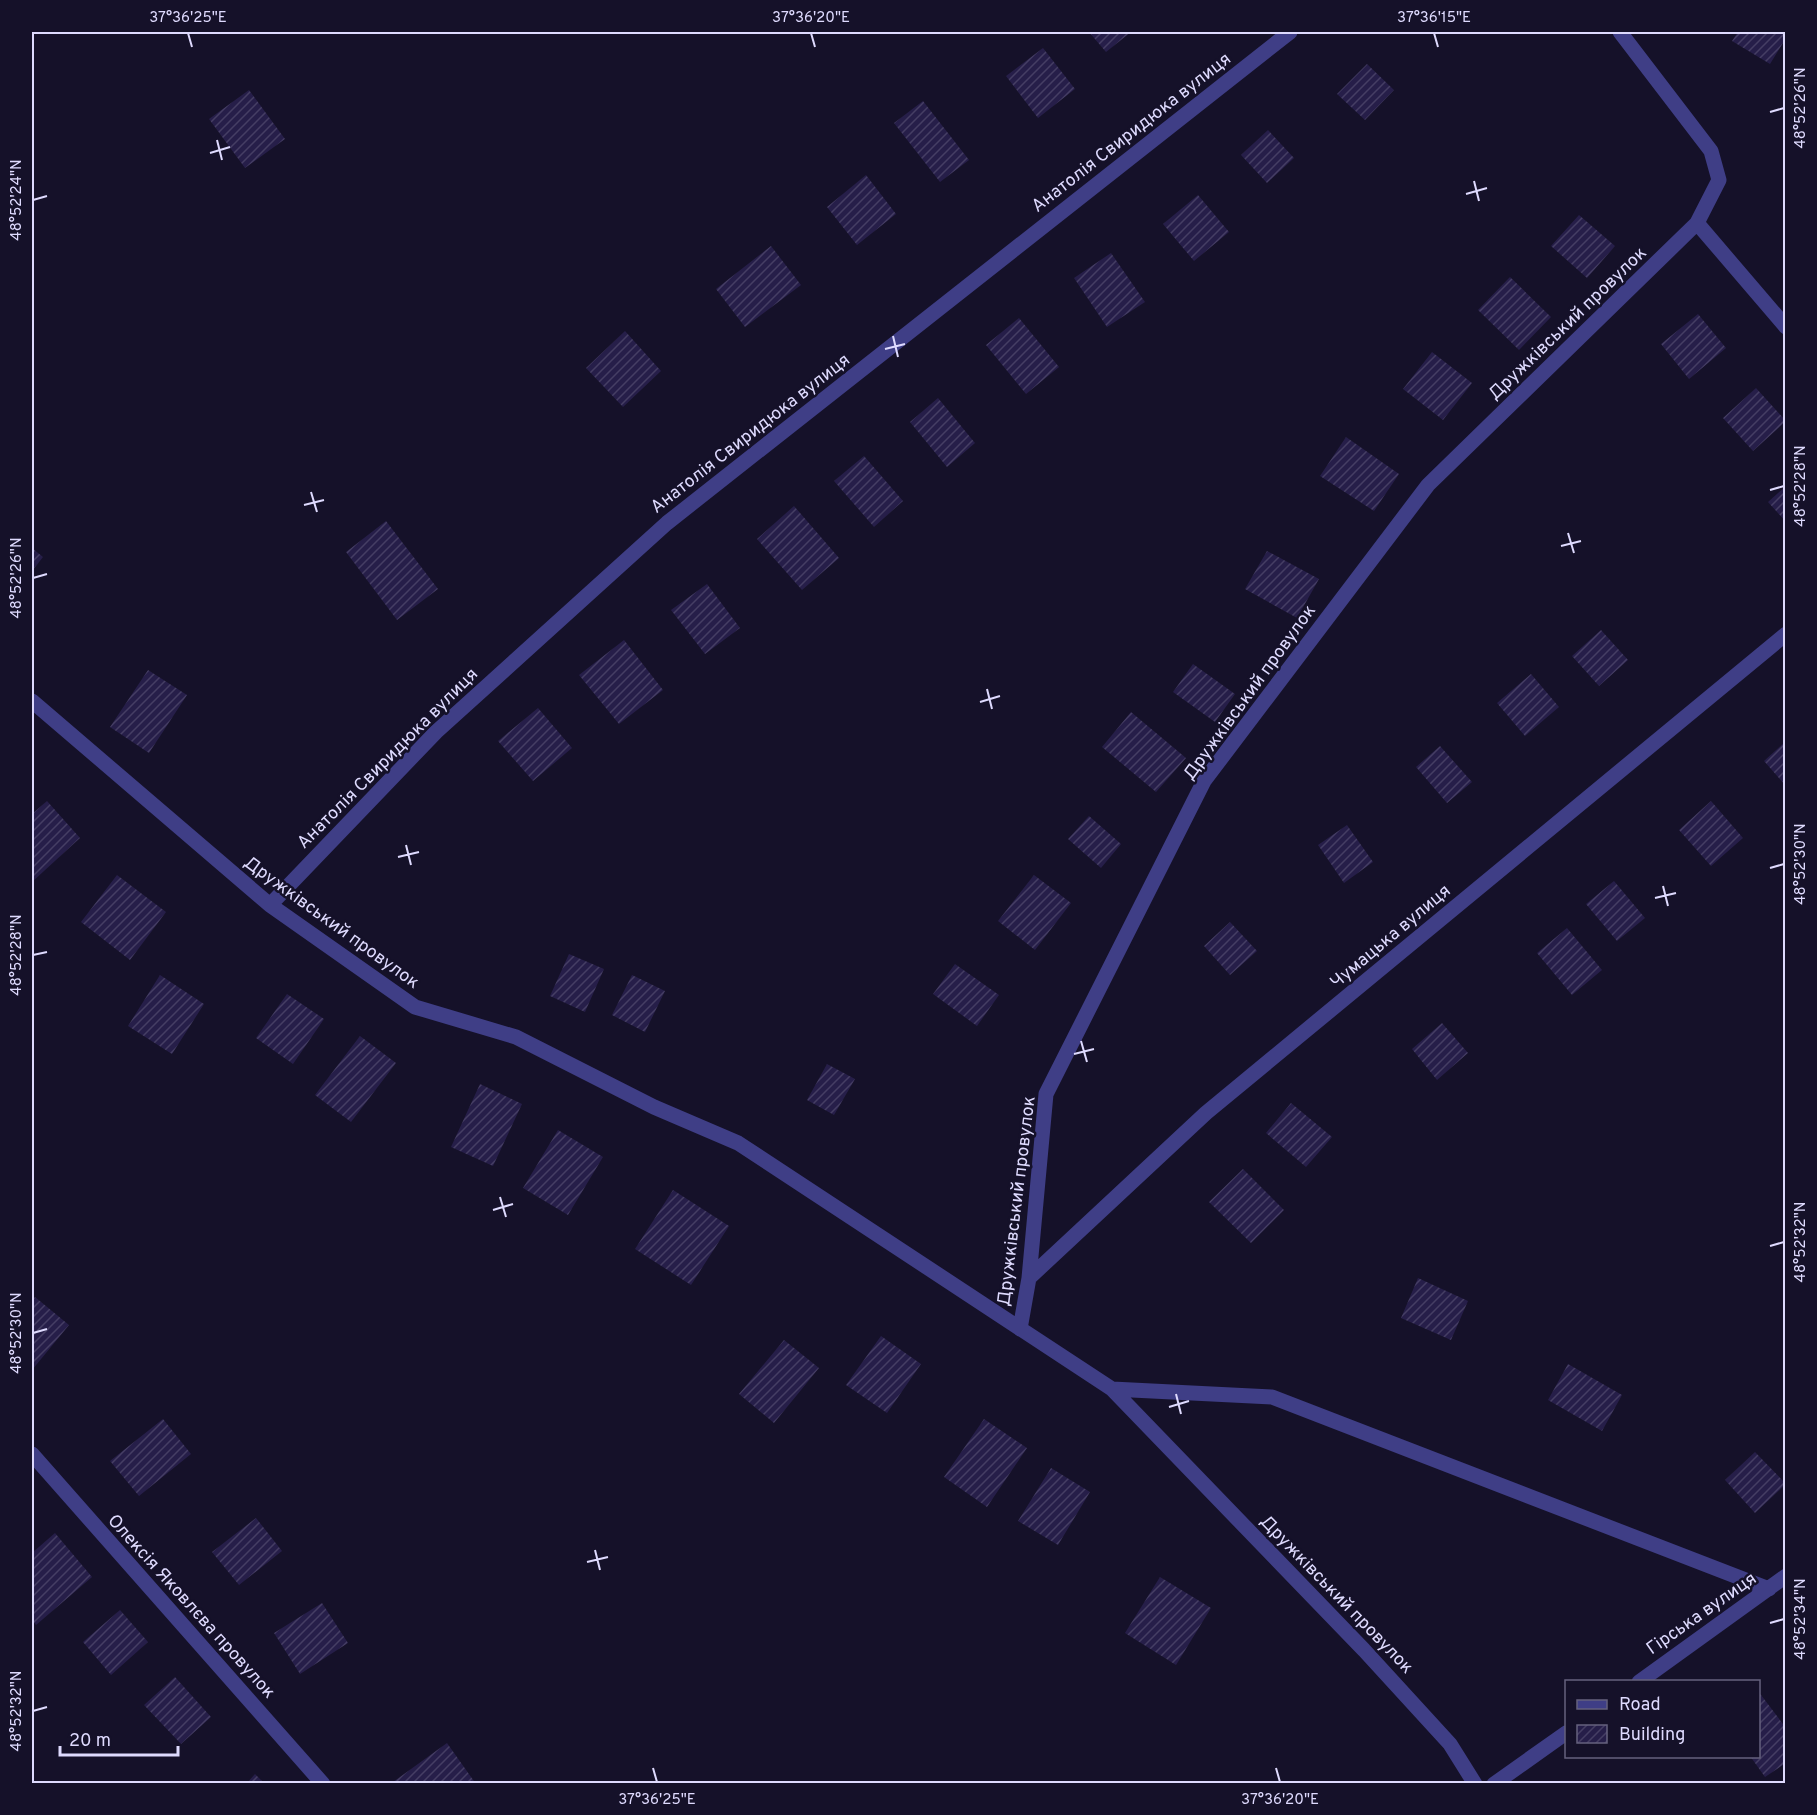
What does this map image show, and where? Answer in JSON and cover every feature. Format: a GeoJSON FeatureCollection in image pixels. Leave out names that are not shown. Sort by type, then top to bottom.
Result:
{"type":"FeatureCollection","features":[{"type":"Feature","properties":{"kind":"street","name":"Анатолія Свиридюка вулиця"},"geometry":{"type":"LineString","coordinates":[[270,905],[436,732],[667,523],[1290,32]]}},
{"type":"Feature","properties":{"kind":"street","name":"Дружківський провулок"},"geometry":{"type":"LineString","coordinates":[[1020,1329],[1029,1278],[1046,1094],[1204,781],[1428,485],[1697,223],[1719,180],[1711,151],[1620,32]]}},
{"type":"Feature","properties":{"kind":"street"},"geometry":{"type":"LineString","coordinates":[[1697,223],[1785,327]]}},
{"type":"Feature","properties":{"kind":"street","name":"Чумацька вулиця"},"geometry":{"type":"LineString","coordinates":[[1029,1278],[1206,1113],[1785,634]]}},
{"type":"Feature","properties":{"kind":"street","name":"Дружківський провулок"},"geometry":{"type":"LineString","coordinates":[[32,701],[270,905],[415,1007],[516,1037],[654,1107],[738,1143],[1112,1389],[1364,1650],[1450,1744],[1475,1784]]}},
{"type":"Feature","properties":{"kind":"street"},"geometry":{"type":"LineString","coordinates":[[1112,1389],[1272,1397],[1769,1589]]}},
{"type":"Feature","properties":{"kind":"street","name":"Олексія Яковлєва провулок"},"geometry":{"type":"LineString","coordinates":[[32,1454],[324,1784]]}},
{"type":"Feature","properties":{"kind":"street","name":"Гірська вулиця"},"geometry":{"type":"LineString","coordinates":[[1642,1680],[1785,1576]]}},
{"type":"Feature","properties":{"kind":"street"},"geometry":{"type":"LineString","coordinates":[[1494,1784],[1565,1733]]}},
{"type":"Feature","properties":{"kind":"building"},"geometry":{"type":"Polygon","coordinates":[[[1089,32],[1131,32],[1106,52],[1089,32]]]}},
{"type":"Feature","properties":{"kind":"building"},"geometry":{"type":"Polygon","coordinates":[[[1738,32],[1782,32],[1786,34],[1786,38],[1770,64],[1732,41],[1738,32]]]}},
{"type":"Feature","properties":{"kind":"building"},"geometry":{"type":"Polygon","coordinates":[[[1043,48],[1075,89],[1038,118],[1006,76],[1043,48]]]}},
{"type":"Feature","properties":{"kind":"building"},"geometry":{"type":"Polygon","coordinates":[[[1367,64],[1394,90],[1365,120],[1337,94],[1367,64]]]}},
{"type":"Feature","properties":{"kind":"building"},"geometry":{"type":"Polygon","coordinates":[[[249,90],[285,139],[245,168],[209,119],[249,90]]]}},
{"type":"Feature","properties":{"kind":"building"},"geometry":{"type":"Polygon","coordinates":[[[923,101],[969,160],[940,182],[894,123],[923,101]]]}},
{"type":"Feature","properties":{"kind":"building"},"geometry":{"type":"Polygon","coordinates":[[[1268,130],[1294,158],[1267,183],[1241,155],[1268,130]]]}},
{"type":"Feature","properties":{"kind":"building"},"geometry":{"type":"Polygon","coordinates":[[[866,175],[896,214],[857,245],[827,207],[866,175]]]}},
{"type":"Feature","properties":{"kind":"building"},"geometry":{"type":"Polygon","coordinates":[[[1198,195],[1229,232],[1194,261],[1163,224],[1198,195]]]}},
{"type":"Feature","properties":{"kind":"building"},"geometry":{"type":"Polygon","coordinates":[[[1579,215],[1615,246],[1587,278],[1551,246],[1579,215]]]}},
{"type":"Feature","properties":{"kind":"building"},"geometry":{"type":"Polygon","coordinates":[[[771,246],[801,285],[745,327],[716,289],[771,246]]]}},
{"type":"Feature","properties":{"kind":"building"},"geometry":{"type":"Polygon","coordinates":[[[1111,253],[1145,302],[1107,327],[1074,278],[1111,253]]]}},
{"type":"Feature","properties":{"kind":"building"},"geometry":{"type":"Polygon","coordinates":[[[1510,277],[1551,317],[1519,350],[1478,310],[1510,277]]]}},
{"type":"Feature","properties":{"kind":"building"},"geometry":{"type":"Polygon","coordinates":[[[1698,314],[1726,348],[1689,379],[1661,344],[1698,314]]]}},
{"type":"Feature","properties":{"kind":"building"},"geometry":{"type":"Polygon","coordinates":[[[1019,318],[1059,367],[1026,394],[986,345],[1019,318]]]}},
{"type":"Feature","properties":{"kind":"building"},"geometry":{"type":"Polygon","coordinates":[[[625,331],[661,371],[623,407],[586,368],[625,331]]]}},
{"type":"Feature","properties":{"kind":"building"},"geometry":{"type":"Polygon","coordinates":[[[1432,352],[1472,383],[1443,420],[1403,389],[1432,352]]]}},
{"type":"Feature","properties":{"kind":"building"},"geometry":{"type":"Polygon","coordinates":[[[1756,388],[1786,421],[1753,451],[1723,418],[1756,388]]]}},
{"type":"Feature","properties":{"kind":"building"},"geometry":{"type":"Polygon","coordinates":[[[938,398],[975,443],[947,467],[910,422],[938,398]]]}},
{"type":"Feature","properties":{"kind":"building"},"geometry":{"type":"Polygon","coordinates":[[[1346,437],[1399,474],[1374,511],[1320,476],[1346,437]]]}},
{"type":"Feature","properties":{"kind":"building"},"geometry":{"type":"Polygon","coordinates":[[[864,456],[903,501],[874,527],[834,481],[864,456]]]}},
{"type":"Feature","properties":{"kind":"building"},"geometry":{"type":"Polygon","coordinates":[[[1786,486],[1786,522],[1768,502],[1786,486]]]}},
{"type":"Feature","properties":{"kind":"building"},"geometry":{"type":"Polygon","coordinates":[[[794,506],[839,558],[802,590],[757,539],[794,506]]]}},
{"type":"Feature","properties":{"kind":"building"},"geometry":{"type":"Polygon","coordinates":[[[386,521],[438,589],[397,620],[346,552],[386,521]]]}},
{"type":"Feature","properties":{"kind":"building"},"geometry":{"type":"Polygon","coordinates":[[[32,548],[43,557],[32,571],[32,548]]]}},
{"type":"Feature","properties":{"kind":"building"},"geometry":{"type":"Polygon","coordinates":[[[1267,551],[1319,579],[1297,618],[1245,589],[1267,551]]]}},
{"type":"Feature","properties":{"kind":"building"},"geometry":{"type":"Polygon","coordinates":[[[707,584],[740,628],[705,654],[671,610],[707,584]]]}},
{"type":"Feature","properties":{"kind":"building"},"geometry":{"type":"Polygon","coordinates":[[[1601,630],[1628,660],[1599,686],[1572,656],[1601,630]]]}},
{"type":"Feature","properties":{"kind":"building"},"geometry":{"type":"Polygon","coordinates":[[[624,640],[663,690],[619,724],[579,675],[624,640]]]}},
{"type":"Feature","properties":{"kind":"building"},"geometry":{"type":"Polygon","coordinates":[[[1193,664],[1235,694],[1215,722],[1173,692],[1193,664]]]}},
{"type":"Feature","properties":{"kind":"building"},"geometry":{"type":"Polygon","coordinates":[[[148,670],[187,695],[149,753],[110,727],[148,670]]]}},
{"type":"Feature","properties":{"kind":"building"},"geometry":{"type":"Polygon","coordinates":[[[1531,674],[1559,707],[1525,736],[1497,703],[1531,674]]]}},
{"type":"Feature","properties":{"kind":"building"},"geometry":{"type":"Polygon","coordinates":[[[538,708],[572,748],[533,781],[498,741],[538,708]]]}},
{"type":"Feature","properties":{"kind":"building"},"geometry":{"type":"Polygon","coordinates":[[[1131,712],[1186,758],[1156,792],[1102,747],[1131,712]]]}},
{"type":"Feature","properties":{"kind":"building"},"geometry":{"type":"Polygon","coordinates":[[[1786,741],[1786,786],[1764,761],[1786,741]]]}},
{"type":"Feature","properties":{"kind":"building"},"geometry":{"type":"Polygon","coordinates":[[[1440,746],[1472,782],[1447,803],[1416,767],[1440,746]]]}},
{"type":"Feature","properties":{"kind":"building"},"geometry":{"type":"Polygon","coordinates":[[[47,801],[80,838],[32,882],[32,814],[47,801]]]}},
{"type":"Feature","properties":{"kind":"building"},"geometry":{"type":"Polygon","coordinates":[[[1711,801],[1743,838],[1711,866],[1679,830],[1711,801]]]}},
{"type":"Feature","properties":{"kind":"building"},"geometry":{"type":"Polygon","coordinates":[[[1089,816],[1121,844],[1101,868],[1068,839],[1089,816]]]}},
{"type":"Feature","properties":{"kind":"building"},"geometry":{"type":"Polygon","coordinates":[[[1347,825],[1373,862],[1344,883],[1318,845],[1347,825]]]}},
{"type":"Feature","properties":{"kind":"building"},"geometry":{"type":"Polygon","coordinates":[[[117,875],[166,912],[130,960],[81,922],[117,875]]]}},
{"type":"Feature","properties":{"kind":"building"},"geometry":{"type":"Polygon","coordinates":[[[1034,875],[1071,903],[1035,950],[998,921],[1034,875]]]}},
{"type":"Feature","properties":{"kind":"building"},"geometry":{"type":"Polygon","coordinates":[[[1614,881],[1645,918],[1617,941],[1586,904],[1614,881]]]}},
{"type":"Feature","properties":{"kind":"building"},"geometry":{"type":"Polygon","coordinates":[[[1230,922],[1257,951],[1230,975],[1204,946],[1230,922]]]}},
{"type":"Feature","properties":{"kind":"building"},"geometry":{"type":"Polygon","coordinates":[[[1567,928],[1602,970],[1572,995],[1537,953],[1567,928]]]}},
{"type":"Feature","properties":{"kind":"building"},"geometry":{"type":"Polygon","coordinates":[[[569,954],[604,969],[585,1012],[550,996],[569,954]]]}},
{"type":"Feature","properties":{"kind":"building"},"geometry":{"type":"Polygon","coordinates":[[[955,964],[999,995],[977,1026],[933,994],[955,964]]]}},
{"type":"Feature","properties":{"kind":"building"},"geometry":{"type":"Polygon","coordinates":[[[160,975],[204,1004],[172,1054],[128,1026],[160,975]]]}},
{"type":"Feature","properties":{"kind":"building"},"geometry":{"type":"Polygon","coordinates":[[[632,975],[665,991],[645,1032],[612,1015],[632,975]]]}},
{"type":"Feature","properties":{"kind":"building"},"geometry":{"type":"Polygon","coordinates":[[[287,994],[324,1019],[293,1064],[256,1038],[287,994]]]}},
{"type":"Feature","properties":{"kind":"building"},"geometry":{"type":"Polygon","coordinates":[[[1442,1023],[1468,1053],[1437,1080],[1412,1049],[1442,1023]]]}},
{"type":"Feature","properties":{"kind":"building"},"geometry":{"type":"Polygon","coordinates":[[[360,1036],[396,1063],[351,1122],[315,1095],[360,1036]]]}},
{"type":"Feature","properties":{"kind":"building"},"geometry":{"type":"Polygon","coordinates":[[[827,1064],[855,1079],[834,1115],[807,1100],[827,1064]]]}},
{"type":"Feature","properties":{"kind":"building"},"geometry":{"type":"Polygon","coordinates":[[[480,1084],[522,1104],[493,1166],[451,1147],[480,1084]]]}},
{"type":"Feature","properties":{"kind":"building"},"geometry":{"type":"Polygon","coordinates":[[[1291,1103],[1332,1137],[1306,1167],[1266,1133],[1291,1103]]]}},
{"type":"Feature","properties":{"kind":"building"},"geometry":{"type":"Polygon","coordinates":[[[558,1130],[603,1157],[568,1215],[523,1188],[558,1130]]]}},
{"type":"Feature","properties":{"kind":"building"},"geometry":{"type":"Polygon","coordinates":[[[1243,1169],[1284,1210],[1251,1243],[1209,1202],[1243,1169]]]}},
{"type":"Feature","properties":{"kind":"building"},"geometry":{"type":"Polygon","coordinates":[[[673,1190],[729,1226],[691,1285],[635,1249],[673,1190]]]}},
{"type":"Feature","properties":{"kind":"building"},"geometry":{"type":"Polygon","coordinates":[[[1418,1278],[1468,1301],[1451,1340],[1401,1318],[1418,1278]]]}},
{"type":"Feature","properties":{"kind":"building"},"geometry":{"type":"Polygon","coordinates":[[[35,1297],[69,1325],[32,1370],[32,1301],[35,1297]]]}},
{"type":"Feature","properties":{"kind":"building"},"geometry":{"type":"Polygon","coordinates":[[[881,1336],[921,1364],[887,1413],[846,1385],[881,1336]]]}},
{"type":"Feature","properties":{"kind":"building"},"geometry":{"type":"Polygon","coordinates":[[[784,1340],[819,1368],[774,1423],[739,1394],[784,1340]]]}},
{"type":"Feature","properties":{"kind":"building"},"geometry":{"type":"Polygon","coordinates":[[[1568,1364],[1622,1395],[1602,1431],[1548,1400],[1568,1364]]]}},
{"type":"Feature","properties":{"kind":"building"},"geometry":{"type":"Polygon","coordinates":[[[163,1419],[191,1454],[139,1496],[110,1461],[163,1419]]]}},
{"type":"Feature","properties":{"kind":"building"},"geometry":{"type":"Polygon","coordinates":[[[984,1419],[1027,1448],[987,1507],[944,1477],[984,1419]]]}},
{"type":"Feature","properties":{"kind":"building"},"geometry":{"type":"Polygon","coordinates":[[[1755,1452],[1786,1484],[1755,1513],[1725,1480],[1755,1452]]]}},
{"type":"Feature","properties":{"kind":"building"},"geometry":{"type":"Polygon","coordinates":[[[1051,1468],[1090,1492],[1058,1545],[1018,1521],[1051,1468]]]}},
{"type":"Feature","properties":{"kind":"building"},"geometry":{"type":"Polygon","coordinates":[[[256,1518],[282,1551],[239,1585],[212,1552],[256,1518]]]}},
{"type":"Feature","properties":{"kind":"building"},"geometry":{"type":"Polygon","coordinates":[[[55,1533],[92,1577],[36,1625],[32,1620],[32,1553],[55,1533]]]}},
{"type":"Feature","properties":{"kind":"building"},"geometry":{"type":"Polygon","coordinates":[[[1160,1577],[1211,1608],[1176,1665],[1125,1633],[1160,1577]]]}},
{"type":"Feature","properties":{"kind":"building"},"geometry":{"type":"Polygon","coordinates":[[[322,1603],[348,1643],[300,1674],[274,1633],[322,1603]]]}},
{"type":"Feature","properties":{"kind":"building"},"geometry":{"type":"Polygon","coordinates":[[[120,1610],[148,1642],[111,1675],[83,1642],[120,1610]]]}},
{"type":"Feature","properties":{"kind":"building"},"geometry":{"type":"Polygon","coordinates":[[[175,1677],[211,1717],[181,1744],[144,1705],[175,1677]]]}},
{"type":"Feature","properties":{"kind":"building"},"geometry":{"type":"Polygon","coordinates":[[[1760,1694],[1786,1728],[1786,1763],[1765,1777],[1751,1758],[1760,1758],[1760,1694]]]}},
{"type":"Feature","properties":{"kind":"building"},"geometry":{"type":"Polygon","coordinates":[[[447,1743],[476,1784],[395,1784],[393,1782],[447,1743]]]}},
{"type":"Feature","properties":{"kind":"building"},"geometry":{"type":"Polygon","coordinates":[[[255,1774],[265,1784],[246,1784],[255,1774]]]}}]}
